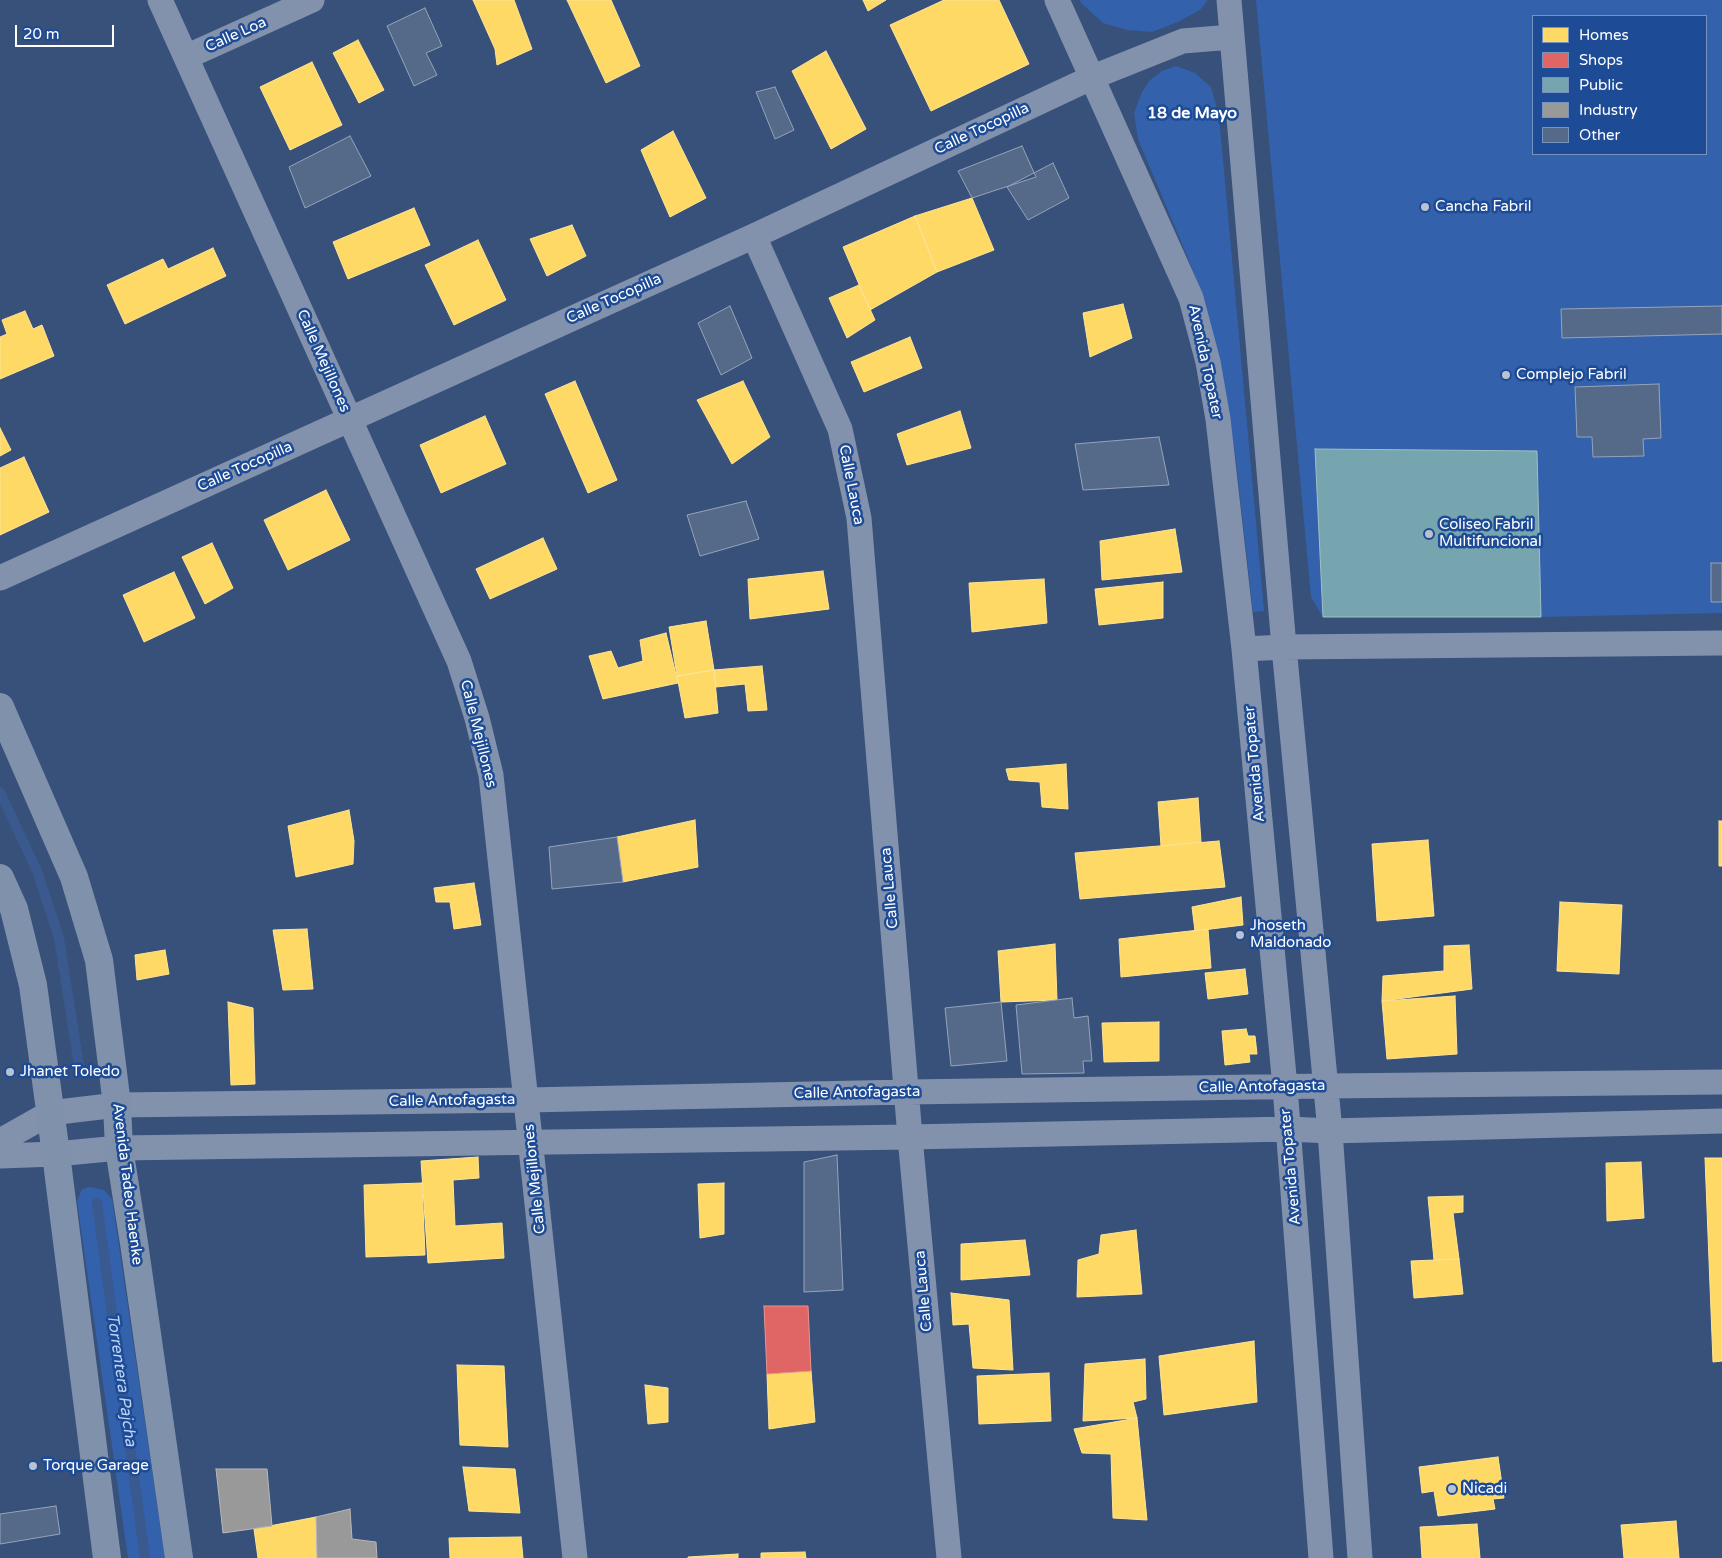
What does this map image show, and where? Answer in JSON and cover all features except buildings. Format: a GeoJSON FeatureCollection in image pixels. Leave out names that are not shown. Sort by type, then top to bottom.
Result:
{"type":"FeatureCollection","features":[{"type":"Feature","properties":{"kind":"main road","name":"Avenida Tadeo Haenke"},"geometry":{"type":"LineString","coordinates":[[0,708],[74,877],[99,960],[117,1105],[120,1148],[179,1558]]}},
{"type":"Feature","properties":{"kind":"main road"},"geometry":{"type":"LineString","coordinates":[[0,878],[14,909],[33,985],[107,1558]]}},
{"type":"Feature","properties":{"kind":"street","name":"Calle Mejillones"},"geometry":{"type":"LineString","coordinates":[[160,0],[459,661],[477,718],[491,775],[532,1142],[575,1558]]}},
{"type":"Feature","properties":{"kind":"street","name":"Calle Loa"},"geometry":{"type":"LineString","coordinates":[[186,57],[312,0]]}},
{"type":"Feature","properties":{"kind":"street","name":"Avenida Topater"},"geometry":{"type":"LineString","coordinates":[[1057,0],[1191,298],[1206,353],[1218,419],[1244,648],[1289,1129],[1321,1558]]}},
{"type":"Feature","properties":{"kind":"street"},"geometry":{"type":"LineString","coordinates":[[1229,0],[1284,647],[1330,1131],[1360,1558]]}},
{"type":"Feature","properties":{"kind":"street","name":"Calle Tocopilla"},"geometry":{"type":"LineString","coordinates":[[0,578],[754,236],[1093,77],[1183,41],[1232,37]]}},
{"type":"Feature","properties":{"kind":"street","name":"Calle Lauca"},"geometry":{"type":"LineString","coordinates":[[754,236],[840,429],[859,518],[910,1137],[949,1558]]}},
{"type":"Feature","properties":{"kind":"street"},"geometry":{"type":"LineString","coordinates":[[1244,648],[1722,643]]}},
{"type":"Feature","properties":{"kind":"street","name":"Calle Antofagasta"},"geometry":{"type":"LineString","coordinates":[[0,1141],[50,1114],[117,1105],[527,1100],[907,1092],[1722,1082]]}},
{"type":"Feature","properties":{"kind":"street"},"geometry":{"type":"LineString","coordinates":[[0,1156],[56,1154],[120,1148],[910,1137],[1289,1129],[1330,1131],[1722,1121]]}},
{"type":"Feature","properties":{"kind":"shaded area"},"geometry":{"type":"Polygon","coordinates":[[[1080,0],[1208,0],[1200,10],[1178,22],[1152,32],[1127,30],[1103,23],[1080,0]]]}},
{"type":"Feature","properties":{"kind":"shaded area","name":"Complejo Fabril"},"geometry":{"type":"Polygon","coordinates":[[[1256,0],[1722,0],[1722,613],[1541,617],[1323,617],[1311,597],[1256,0]]]}},
{"type":"Feature","properties":{"kind":"shaded area"},"geometry":{"type":"Polygon","coordinates":[[[1176,66],[1195,73],[1211,87],[1219,116],[1264,611],[1253,612],[1236,461],[1224,382],[1206,310],[1190,263],[1138,139],[1134,113],[1142,92],[1150,80],[1162,71],[1176,66]]]}},
{"type":"Feature","properties":{"kind":"shaded area"},"geometry":{"type":"Polygon","coordinates":[[[90,1187],[104,1190],[112,1199],[165,1558],[128,1558],[77,1201],[82,1189],[90,1187]]]}},
{"type":"Feature","properties":{"kind":"waterway","name":"Torrentera Pajcha"},"geometry":{"type":"LineString","coordinates":[[0,792],[37,871],[59,938],[79,1066]]}},
{"type":"Feature","properties":{"kind":"waterway","name":"Torrentera Pajcha"},"geometry":{"type":"LineString","coordinates":[[97,1203],[145,1558]]}},
{"type":"Feature","properties":{"kind":"place","name":"Cancha Fabril"},"geometry":{"type":"Point","coordinates":[1425,207]}},
{"type":"Feature","properties":{"kind":"place","name":"Complejo Fabril"},"geometry":{"type":"Point","coordinates":[1506,375]}},
{"type":"Feature","properties":{"kind":"place","name":"Coliseo Fabril Multifuncional"},"geometry":{"type":"Point","coordinates":[1429,534]}},
{"type":"Feature","properties":{"kind":"place","name":"Jhoseth Maldonado"},"geometry":{"type":"Point","coordinates":[1240,935]}},
{"type":"Feature","properties":{"kind":"place","name":"Jhanet Toledo"},"geometry":{"type":"Point","coordinates":[10,1072]}},
{"type":"Feature","properties":{"kind":"place","name":"Torque Garage"},"geometry":{"type":"Point","coordinates":[33,1466]}},
{"type":"Feature","properties":{"kind":"place","name":"Nicadi"},"geometry":{"type":"Point","coordinates":[1452,1489]}},
{"type":"Feature","properties":{"kind":"district","name":"18 de Mayo"},"geometry":{"type":"Point","coordinates":[1192,114]}}]}
